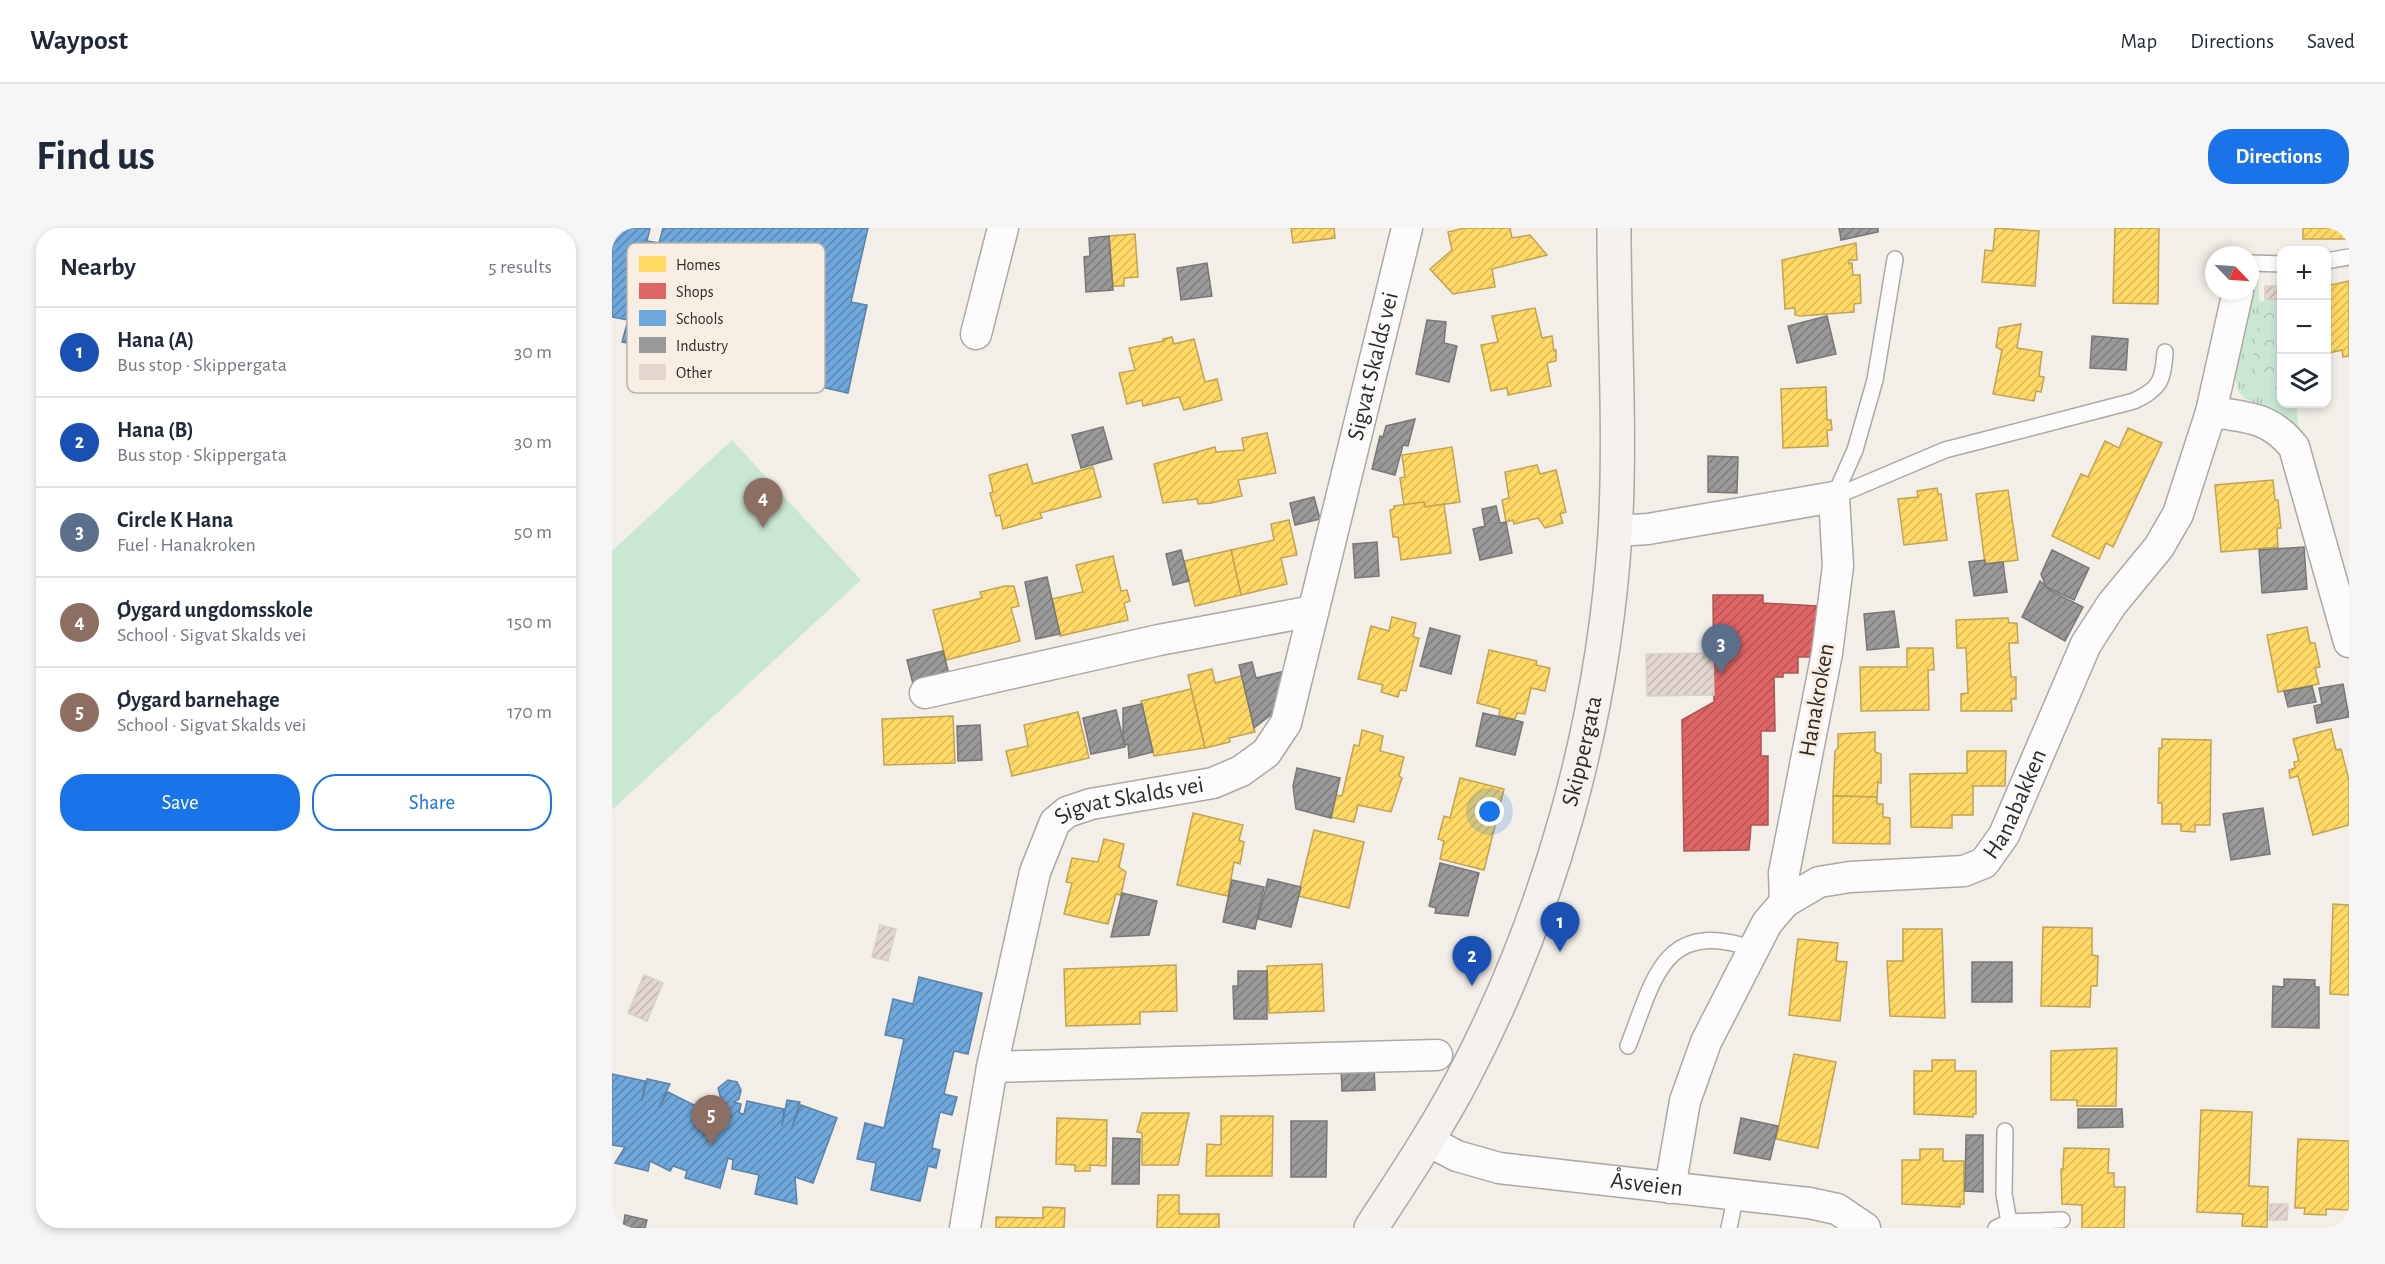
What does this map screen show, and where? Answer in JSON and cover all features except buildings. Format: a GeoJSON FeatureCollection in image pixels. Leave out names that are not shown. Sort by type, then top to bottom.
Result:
{"type":"FeatureCollection","features":[{"type":"Feature","properties":{"kind":"main road","name":"Skippergata"},"geometry":{"type":"LineString","coordinates":[[1371,1228],[1428,1141],[1497,1009],[1564,832],[1590,717],[1611,576],[1615,531],[1614,228]]}},
{"type":"Feature","properties":{"kind":"street"},"geometry":{"type":"LineString","coordinates":[[976,334],[1003,228]]}},
{"type":"Feature","properties":{"kind":"street","name":"Sigvat Skalds vei"},"geometry":{"type":"LineString","coordinates":[[964,1228],[992,1066],[1035,872],[1055,822],[1067,812],[1091,804],[1214,783],[1241,771],[1266,753],[1286,723],[1407,228]]}},
{"type":"Feature","properties":{"kind":"street","name":"Hanabakken"},"geometry":{"type":"LineString","coordinates":[[1670,1188],[1685,1101],[1706,1042],[1767,923],[1785,902],[1819,882],[1850,877],[1964,871],[1984,863],[2004,835],[2086,644],[2112,604],[2159,547],[2178,514],[2211,412],[2236,300]]}},
{"type":"Feature","properties":{"kind":"street"},"geometry":{"type":"LineString","coordinates":[[2211,412],[2259,419],[2281,430],[2294,447],[2349,642]]}},
{"type":"Feature","properties":{"kind":"street"},"geometry":{"type":"LineString","coordinates":[[1615,531],[1648,529],[1834,497]]}},
{"type":"Feature","properties":{"kind":"street","name":"Hanakroken"},"geometry":{"type":"LineString","coordinates":[[1785,902],[1784,873],[1827,653],[1838,566],[1834,497]]}},
{"type":"Feature","properties":{"kind":"street"},"geometry":{"type":"LineString","coordinates":[[925,693],[1159,640],[1314,610]]}},
{"type":"Feature","properties":{"kind":"street"},"geometry":{"type":"LineString","coordinates":[[992,1066],[1437,1055]]}},
{"type":"Feature","properties":{"kind":"street","name":"Åsveien"},"geometry":{"type":"LineString","coordinates":[[1428,1141],[1457,1156],[1499,1168],[1809,1203],[1837,1209],[1864,1228]]}},
{"type":"Feature","properties":{"kind":"lane"},"geometry":{"type":"LineString","coordinates":[[2331,260],[2349,257]]}},
{"type":"Feature","properties":{"kind":"lane","name":"Hanakroken"},"geometry":{"type":"LineString","coordinates":[[1834,497],[1855,450],[1875,380],[1895,259]]}},
{"type":"Feature","properties":{"kind":"lane"},"geometry":{"type":"LineString","coordinates":[[2259,263],[2277,264]]}},
{"type":"Feature","properties":{"kind":"lane"},"geometry":{"type":"LineString","coordinates":[[1834,497],[1945,450],[2133,401],[2149,394],[2160,383],[2165,352]]}},
{"type":"Feature","properties":{"kind":"lane"},"geometry":{"type":"LineString","coordinates":[[1628,1046],[1656,973],[1666,958],[1682,947],[1701,940],[1733,942],[1754,949]]}},
{"type":"Feature","properties":{"kind":"lane"},"geometry":{"type":"LineString","coordinates":[[2005,1131],[2002,1225],[2062,1220]]}},
{"type":"Feature","properties":{"kind":"lane"},"geometry":{"type":"LineString","coordinates":[[1729,1228],[1736,1194]]}},
{"type":"Feature","properties":{"kind":"green space"},"geometry":{"type":"Polygon","coordinates":[[[2259,292],[2260,310],[2253,361],[2277,384],[2277,408],[2296,408],[2299,432],[2287,419],[2246,399],[2239,392],[2229,357],[2247,300],[2259,300],[2259,292]]]}},
{"type":"Feature","properties":{"kind":"green space"},"geometry":{"type":"Polygon","coordinates":[[[2277,300],[2277,386],[2272,390],[2256,378],[2253,361],[2260,301],[2277,300]]]}},
{"type":"Feature","properties":{"kind":"green space"},"geometry":{"type":"Polygon","coordinates":[[[732,440],[861,580],[612,810],[612,551],[732,440]]]}},
{"type":"Feature","properties":{"kind":"place","name":"Øygard ungdomsskole"},"geometry":{"type":"Point","coordinates":[763,528]}},
{"type":"Feature","properties":{"kind":"place","name":"Circle K Hana"},"geometry":{"type":"Point","coordinates":[1721,674]}},
{"type":"Feature","properties":{"kind":"place","name":"Hana (A)"},"geometry":{"type":"Point","coordinates":[1560,952]}},
{"type":"Feature","properties":{"kind":"place","name":"Hana (B)"},"geometry":{"type":"Point","coordinates":[1472,986]}},
{"type":"Feature","properties":{"kind":"place","name":"Øygard barnehage"},"geometry":{"type":"Point","coordinates":[711,1145]}}]}
